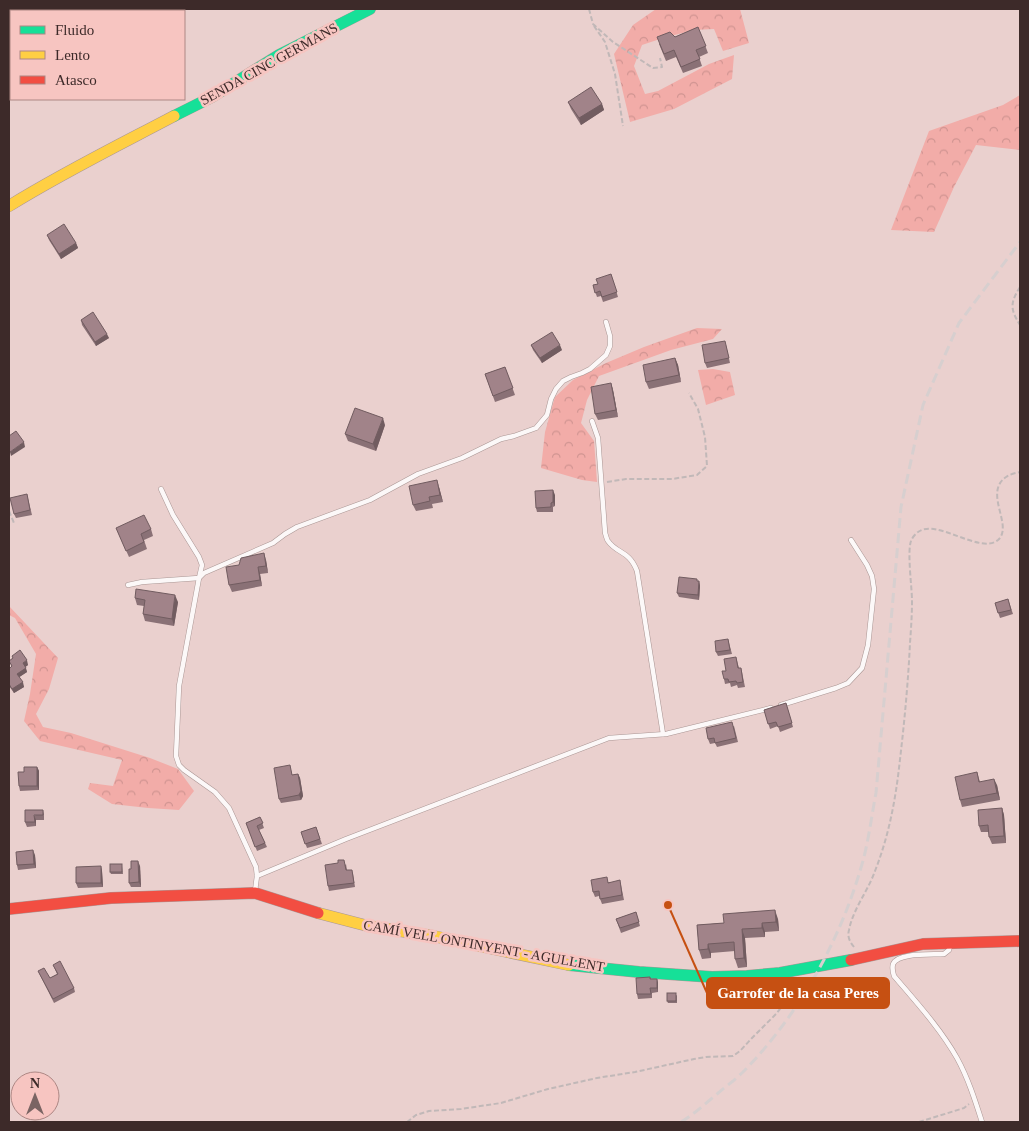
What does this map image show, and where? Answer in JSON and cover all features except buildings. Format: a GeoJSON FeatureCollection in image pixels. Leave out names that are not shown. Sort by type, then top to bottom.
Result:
{"type":"FeatureCollection","features":[{"type":"Feature","properties":{"kind":"street","name":"SENDA CINC GERMANS"},"geometry":{"type":"LineString","coordinates":[[9,206],[212,97],[279,55],[370,9]]}},
{"type":"Feature","properties":{"kind":"street","name":"CAMÍ VELL ONTINYENT - AGULLENT"},"geometry":{"type":"LineString","coordinates":[[9,908],[111,898],[255,893],[349,922],[433,936],[571,965],[712,977],[748,976],[783,972],[841,962],[923,944],[1020,941]]}},
{"type":"Feature","properties":{"kind":"lane"},"geometry":{"type":"LineString","coordinates":[[128,585],[142,582],[199,578],[204,573],[274,542],[297,527],[370,500],[418,474],[462,458],[501,439],[536,428],[547,415],[551,399],[563,381],[590,369],[606,355],[610,346],[610,336],[606,322]]}},
{"type":"Feature","properties":{"kind":"lane"},"geometry":{"type":"LineString","coordinates":[[592,421],[598,438],[605,532],[608,540],[613,546],[629,557],[637,571],[663,734]]}},
{"type":"Feature","properties":{"kind":"lane"},"geometry":{"type":"LineString","coordinates":[[161,489],[173,515],[202,565],[179,686],[176,756],[179,765],[184,770],[215,792],[229,808],[256,867],[255,893]]}},
{"type":"Feature","properties":{"kind":"lane"},"geometry":{"type":"LineString","coordinates":[[257,876],[346,839],[609,738],[663,734],[793,703],[848,683],[862,668],[868,645],[874,589],[872,576],[867,565],[851,540]]}},
{"type":"Feature","properties":{"kind":"lane"},"geometry":{"type":"LineString","coordinates":[[950,943],[949,950],[944,954],[902,957],[893,964],[892,971],[894,976],[935,1025],[957,1058],[972,1089],[982,1122]]}},
{"type":"Feature","properties":{"kind":"path"},"geometry":{"type":"LineString","coordinates":[[589,9],[593,24],[604,42],[614,74],[622,126]]}},
{"type":"Feature","properties":{"kind":"path"},"geometry":{"type":"LineString","coordinates":[[593,24],[613,42],[653,68],[662,67],[660,58]]}},
{"type":"Feature","properties":{"kind":"path"},"geometry":{"type":"LineString","coordinates":[[1020,287],[1013,298],[1012,306],[1020,325]]}},
{"type":"Feature","properties":{"kind":"path"},"geometry":{"type":"LineString","coordinates":[[602,490],[608,481],[672,479],[697,475],[707,466],[705,436],[698,409],[689,393]]}},
{"type":"Feature","properties":{"kind":"path"},"geometry":{"type":"LineString","coordinates":[[859,948],[850,943],[848,931],[875,872],[889,828],[905,724],[912,603],[909,549],[911,540],[917,532],[933,528],[976,543],[989,543],[998,540],[1003,528],[997,498],[998,485],[1007,476],[1020,472]]}},
{"type":"Feature","properties":{"kind":"path"},"geometry":{"type":"LineString","coordinates":[[9,511],[14,523]]}},
{"type":"Feature","properties":{"kind":"path"},"geometry":{"type":"LineString","coordinates":[[407,1122],[416,1115],[429,1111],[461,1109],[501,1103],[538,1091],[597,1078],[694,1059],[733,1056],[776,1014],[787,999],[788,987],[783,972]]}},
{"type":"Feature","properties":{"kind":"path"},"geometry":{"type":"LineString","coordinates":[[919,1122],[964,1108],[975,1100]]}},
{"type":"Feature","properties":{"kind":"green space"},"geometry":{"type":"Polygon","coordinates":[[[656,9],[740,9],[749,43],[723,51],[714,29],[694,30],[642,45],[634,66],[645,94],[658,91],[709,64],[734,55],[732,79],[674,109],[630,122],[614,54],[633,25],[656,9]]]}},
{"type":"Feature","properties":{"kind":"green space"},"geometry":{"type":"Polygon","coordinates":[[[1020,95],[1020,150],[976,145],[954,187],[934,232],[891,230],[929,131],[1003,105],[1020,95]]]}},
{"type":"Feature","properties":{"kind":"green space"},"geometry":{"type":"Polygon","coordinates":[[[697,328],[722,329],[713,339],[671,350],[599,376],[587,400],[581,423],[594,441],[597,482],[582,480],[541,468],[545,432],[555,397],[573,380],[606,363],[644,347],[697,328]]]}},
{"type":"Feature","properties":{"kind":"green space"},"geometry":{"type":"Polygon","coordinates":[[[713,369],[730,372],[735,395],[706,405],[698,370],[713,369]]]}},
{"type":"Feature","properties":{"kind":"green space"},"geometry":{"type":"Polygon","coordinates":[[[9,606],[58,658],[49,689],[36,714],[43,727],[71,733],[178,769],[194,791],[179,810],[112,804],[88,789],[90,783],[113,786],[122,760],[40,741],[24,721],[36,654],[15,618],[9,615],[9,606]]]}},
{"type":"Feature","properties":{"kind":"railway"},"geometry":{"type":"LineString","coordinates":[[681,1122],[740,1075],[763,1051],[781,1028],[814,979],[828,953],[851,899],[865,852],[876,793],[901,507],[923,405],[959,323],[1020,242]]}},
{"type":"Feature","properties":{"kind":"traffic: fast"},"geometry":{"type":"LineString","coordinates":[[174,116],[212,97],[279,55],[370,9]]}},
{"type":"Feature","properties":{"kind":"traffic: fast"},"geometry":{"type":"LineString","coordinates":[[569,965],[712,977],[780,973],[851,960]]}},
{"type":"Feature","properties":{"kind":"traffic: slow"},"geometry":{"type":"LineString","coordinates":[[72,10],[77,9]]}},
{"type":"Feature","properties":{"kind":"traffic: slow"},"geometry":{"type":"LineString","coordinates":[[9,206],[70,171],[174,116]]}},
{"type":"Feature","properties":{"kind":"traffic: slow"},"geometry":{"type":"LineString","coordinates":[[318,913],[368,926],[433,936],[569,965]]}},
{"type":"Feature","properties":{"kind":"traffic: jam"},"geometry":{"type":"LineString","coordinates":[[9,909],[111,898],[255,893],[318,913]]}},
{"type":"Feature","properties":{"kind":"traffic: jam"},"geometry":{"type":"LineString","coordinates":[[851,960],[923,944],[1020,941]]}},
{"type":"Feature","properties":{"kind":"place","name":"Garrofer de la casa Peres"},"geometry":{"type":"Point","coordinates":[668,905]}}]}
